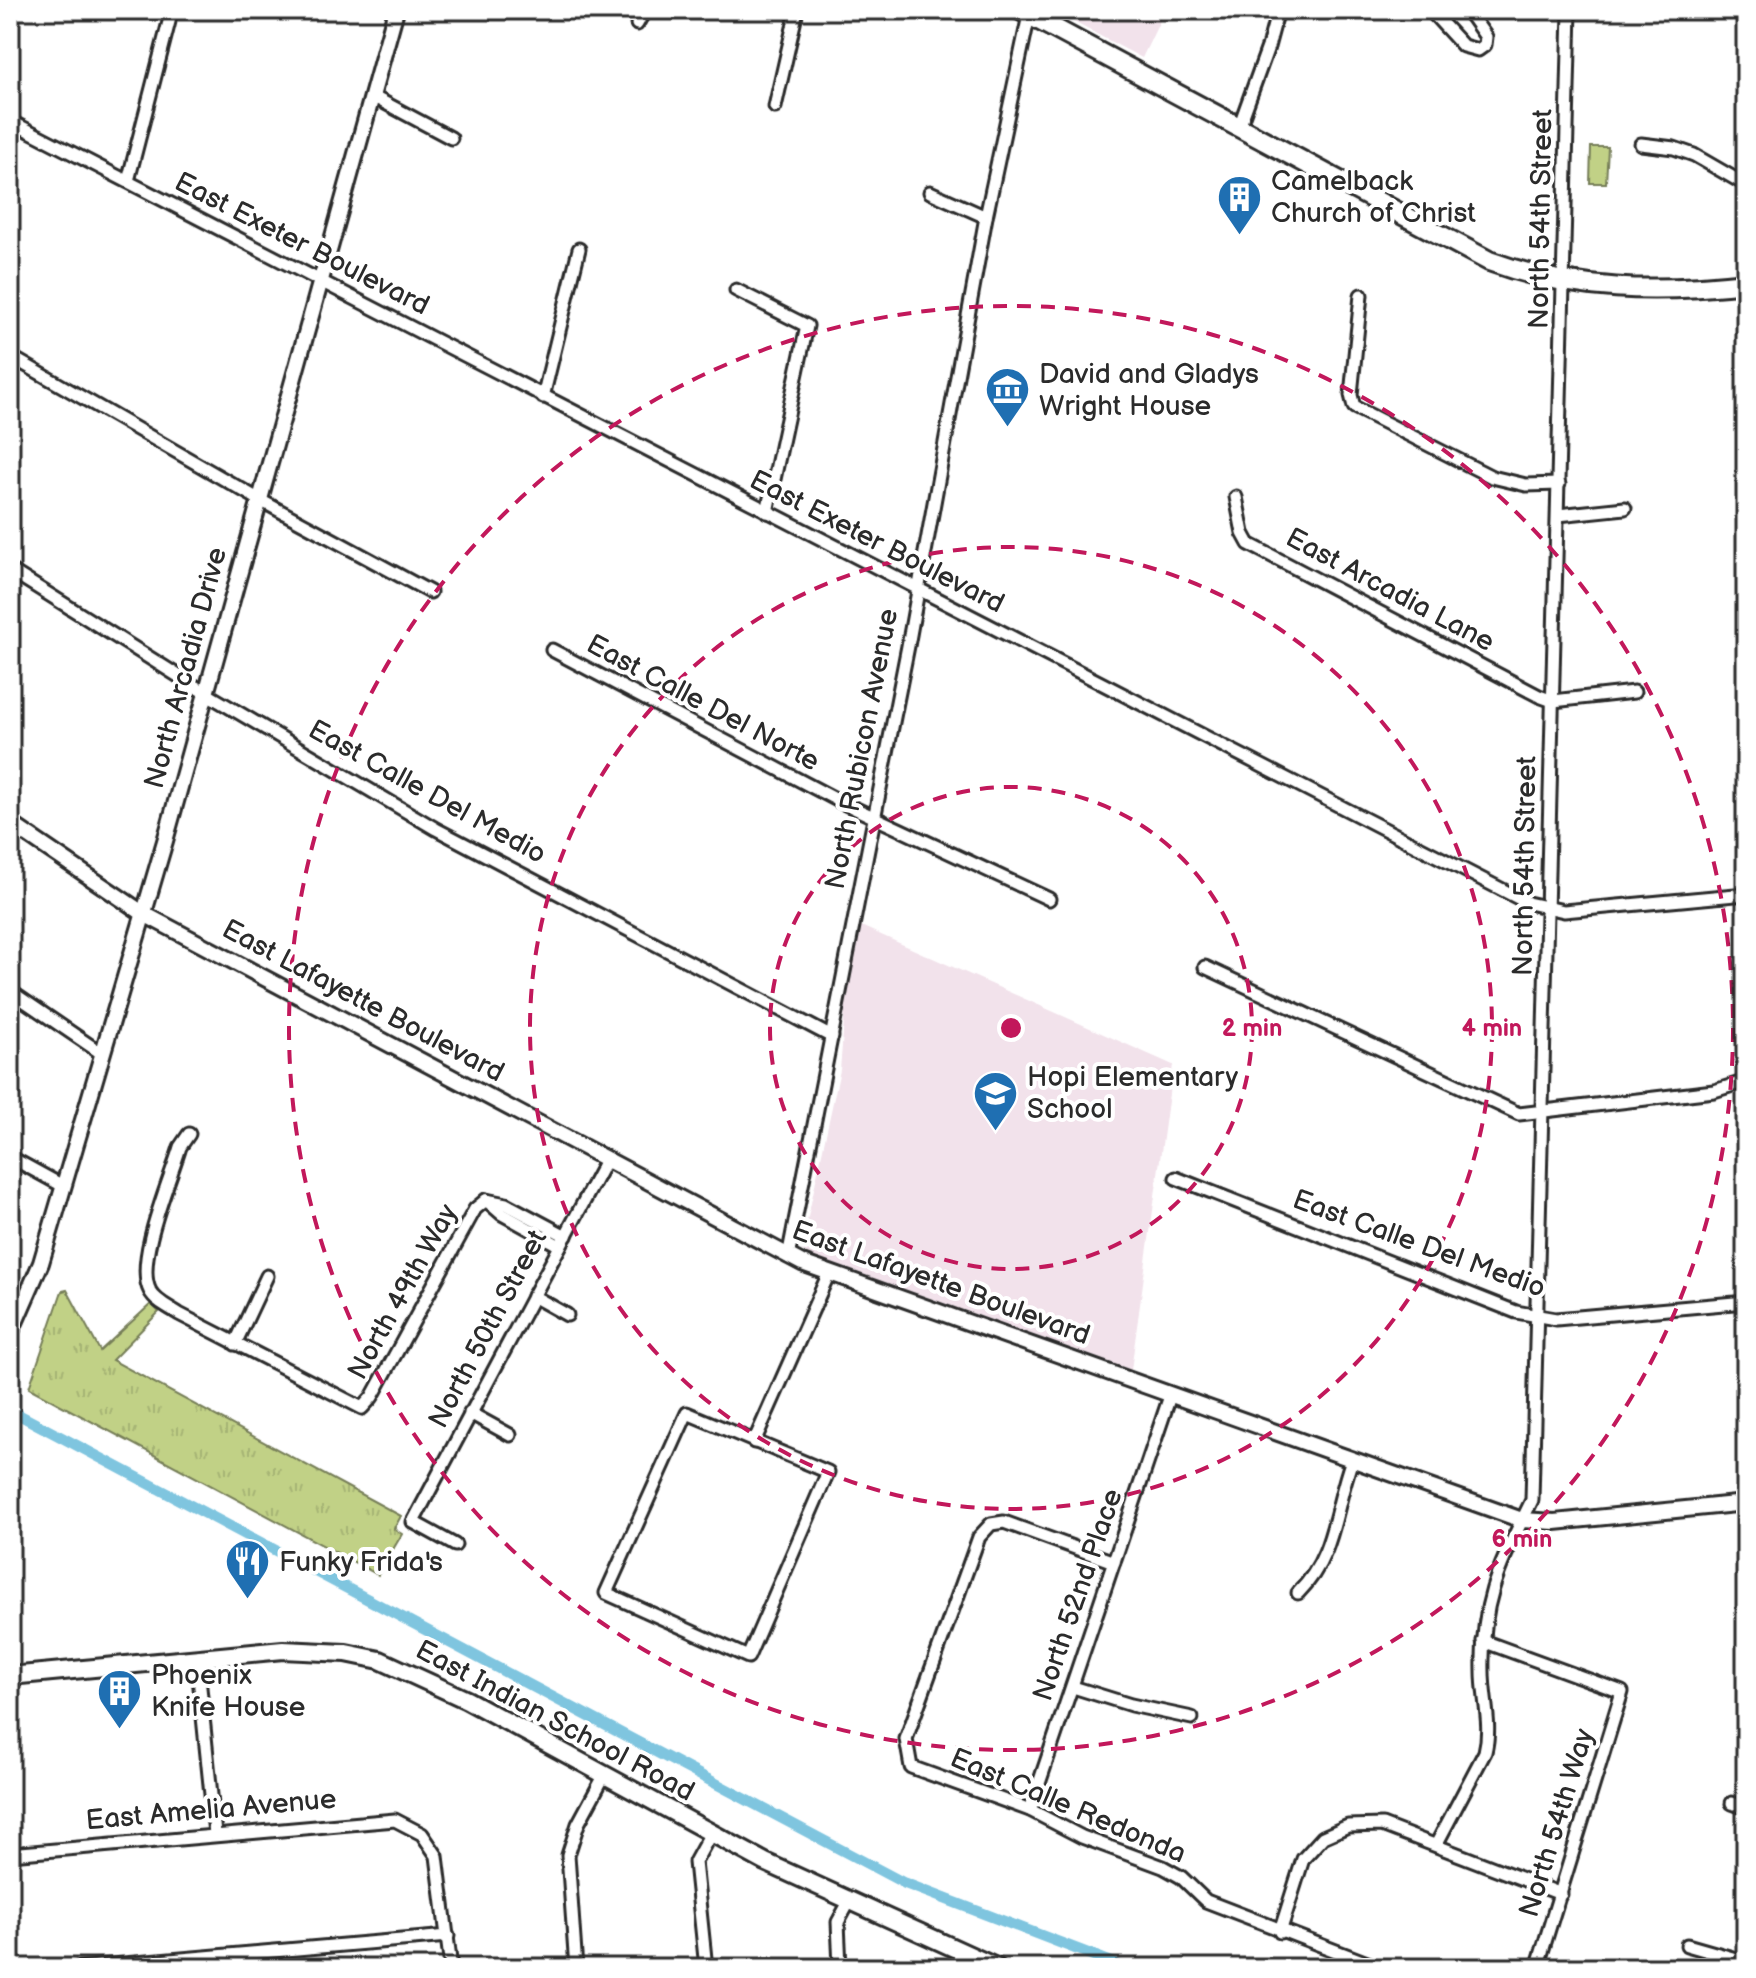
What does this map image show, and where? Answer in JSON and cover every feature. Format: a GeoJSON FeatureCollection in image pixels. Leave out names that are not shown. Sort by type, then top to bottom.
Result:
{"type":"FeatureCollection","features":[{"type":"Feature","properties":{"kind":"main road"},"geometry":{"type":"LineString","coordinates":[[1025,13],[1474,254],[1522,273],[1564,283],[1645,290],[1746,283]]}},
{"type":"Feature","properties":{"kind":"main road","name":"East Indian School Road"},"geometry":{"type":"LineString","coordinates":[[10,1676],[298,1650],[368,1657],[418,1675],[711,1833],[849,1902],[992,1967]]}},
{"type":"Feature","properties":{"kind":"street"},"geometry":{"type":"LineString","coordinates":[[128,181],[172,10]]}},
{"type":"Feature","properties":{"kind":"street","name":"North Arcadia Drive"},"geometry":{"type":"LineString","coordinates":[[12,1325],[41,1263],[144,914],[396,10]]}},
{"type":"Feature","properties":{"kind":"street"},"geometry":{"type":"LineString","coordinates":[[637,24],[645,10]]}},
{"type":"Feature","properties":{"kind":"street"},"geometry":{"type":"LineString","coordinates":[[775,107],[797,10]]}},
{"type":"Feature","properties":{"kind":"street"},"geometry":{"type":"LineString","coordinates":[[1239,127],[1278,10]]}},
{"type":"Feature","properties":{"kind":"street"},"geometry":{"type":"LineString","coordinates":[[1430,10],[1470,51],[1485,45],[1486,37],[1467,10]]}},
{"type":"Feature","properties":{"kind":"street","name":"North 54th Street"},"geometry":{"type":"LineString","coordinates":[[1436,1845],[1487,1744],[1483,1641],[1491,1588],[1502,1557],[1532,1500],[1570,10]]}},
{"type":"Feature","properties":{"kind":"street","name":"North Rubicon Avenue"},"geometry":{"type":"LineString","coordinates":[[788,1257],[918,590],[1025,13]]}},
{"type":"Feature","properties":{"kind":"street"},"geometry":{"type":"LineString","coordinates":[[372,96],[451,138]]}},
{"type":"Feature","properties":{"kind":"street","name":"East Exeter Boulevard"},"geometry":{"type":"LineString","coordinates":[[10,121],[1514,896],[1548,909],[1564,911],[1746,894]]}},
{"type":"Feature","properties":{"kind":"street"},"geometry":{"type":"LineString","coordinates":[[1641,144],[1674,148],[1694,155],[1746,185]]}},
{"type":"Feature","properties":{"kind":"street"},"geometry":{"type":"LineString","coordinates":[[930,192],[986,217]]}},
{"type":"Feature","properties":{"kind":"street"},"geometry":{"type":"LineString","coordinates":[[543,397],[579,249]]}},
{"type":"Feature","properties":{"kind":"street"},"geometry":{"type":"LineString","coordinates":[[736,290],[807,326],[767,512]]}},
{"type":"Feature","properties":{"kind":"street"},"geometry":{"type":"LineString","coordinates":[[1361,295],[1352,404],[1492,477],[1526,485],[1559,484]]}},
{"type":"Feature","properties":{"kind":"street"},"geometry":{"type":"LineString","coordinates":[[10,356],[260,500],[430,592]]}},
{"type":"Feature","properties":{"kind":"street","name":"East Arcadia Lane"},"geometry":{"type":"LineString","coordinates":[[1236,497],[1243,533],[1249,544],[1553,701]]}},
{"type":"Feature","properties":{"kind":"street"},"geometry":{"type":"LineString","coordinates":[[1558,515],[1625,508]]}},
{"type":"Feature","properties":{"kind":"street","name":"East Calle Del Medio"},"geometry":{"type":"LineString","coordinates":[[10,570],[207,694],[436,829],[832,1037]]}},
{"type":"Feature","properties":{"kind":"street","name":"East Calle Del Norte"},"geometry":{"type":"LineString","coordinates":[[552,650],[873,818],[1049,899]]}},
{"type":"Feature","properties":{"kind":"street"},"geometry":{"type":"LineString","coordinates":[[1553,701],[1634,692]]}},
{"type":"Feature","properties":{"kind":"street","name":"East Lafayette Boulevard"},"geometry":{"type":"LineString","coordinates":[[10,823],[144,914],[788,1257],[1522,1520],[1555,1522],[1746,1503]]}},
{"type":"Feature","properties":{"kind":"street"},"geometry":{"type":"LineString","coordinates":[[1205,967],[1519,1114],[1714,1091],[1746,1081]]}},
{"type":"Feature","properties":{"kind":"street"},"geometry":{"type":"LineString","coordinates":[[10,991],[101,1053]]}},
{"type":"Feature","properties":{"kind":"street"},"geometry":{"type":"LineString","coordinates":[[189,1134],[180,1147],[148,1252],[145,1275],[149,1290],[158,1300],[235,1344],[267,1276]]}},
{"type":"Feature","properties":{"kind":"street"},"geometry":{"type":"LineString","coordinates":[[10,1157],[63,1186]]}},
{"type":"Feature","properties":{"kind":"street","name":"North 50th Street"},"geometry":{"type":"LineString","coordinates":[[455,1545],[413,1522],[606,1160]]}},
{"type":"Feature","properties":{"kind":"street","name":"East Calle Del Medio"},"geometry":{"type":"LineString","coordinates":[[1176,1178],[1516,1312],[1537,1317],[1556,1319],[1746,1302]]}},
{"type":"Feature","properties":{"kind":"street","name":"North 49th Way"},"geometry":{"type":"LineString","coordinates":[[235,1344],[362,1408],[379,1384],[475,1209],[486,1200],[506,1204],[528,1222],[563,1241]]}},
{"type":"Feature","properties":{"kind":"street"},"geometry":{"type":"LineString","coordinates":[[754,1442],[829,1273]]}},
{"type":"Feature","properties":{"kind":"street"},"geometry":{"type":"LineString","coordinates":[[533,1296],[567,1315]]}},
{"type":"Feature","properties":{"kind":"street","name":"North 52nd Place"},"geometry":{"type":"LineString","coordinates":[[1030,1810],[1170,1396]]}},
{"type":"Feature","properties":{"kind":"street"},"geometry":{"type":"LineString","coordinates":[[470,1413],[510,1435]]}},
{"type":"Feature","properties":{"kind":"street"},"geometry":{"type":"LineString","coordinates":[[687,1413],[754,1442],[828,1472],[748,1657],[606,1593],[687,1413]]}},
{"type":"Feature","properties":{"kind":"street"},"geometry":{"type":"LineString","coordinates":[[1298,1593],[1317,1574],[1339,1512],[1343,1483],[1352,1460]]}},
{"type":"Feature","properties":{"kind":"street","name":"East Calle Redonda"},"geometry":{"type":"LineString","coordinates":[[1114,1562],[1004,1522],[991,1524],[979,1537],[906,1739],[911,1767],[1030,1810],[1082,1837],[1163,1867],[1181,1877],[1206,1901],[1380,1968]]}},
{"type":"Feature","properties":{"kind":"street","name":"North 54th Way"},"geometry":{"type":"LineString","coordinates":[[1483,1641],[1622,1692],[1537,1968]]}},
{"type":"Feature","properties":{"kind":"street"},"geometry":{"type":"LineString","coordinates":[[197,1658],[215,1834]]}},
{"type":"Feature","properties":{"kind":"street"},"geometry":{"type":"LineString","coordinates":[[1073,1687],[1131,1705],[1192,1718]]}},
{"type":"Feature","properties":{"kind":"street"},"geometry":{"type":"LineString","coordinates":[[576,1968],[568,1855],[578,1824],[605,1774]]}},
{"type":"Feature","properties":{"kind":"street"},"geometry":{"type":"LineString","coordinates":[[1732,1803],[1746,1808]]}},
{"type":"Feature","properties":{"kind":"street","name":"East Amelia Avenue"},"geometry":{"type":"LineString","coordinates":[[10,1854],[385,1819],[416,1828],[437,1856],[448,1936]]}},
{"type":"Feature","properties":{"kind":"street"},"geometry":{"type":"LineString","coordinates":[[1280,1932],[1303,1859],[1323,1837],[1348,1826],[1382,1825],[1561,1894]]}},
{"type":"Feature","properties":{"kind":"street"},"geometry":{"type":"LineString","coordinates":[[706,1968],[695,1862],[711,1833]]}},
{"type":"Feature","properties":{"kind":"street"},"geometry":{"type":"LineString","coordinates":[[840,1968],[838,1922],[849,1902]]}},
{"type":"Feature","properties":{"kind":"street"},"geometry":{"type":"LineString","coordinates":[[77,1968],[448,1936],[451,1968]]}},
{"type":"Feature","properties":{"kind":"street"},"geometry":{"type":"LineString","coordinates":[[1687,1945],[1743,1959]]}},
{"type":"Feature","properties":{"kind":"shaded area"},"geometry":{"type":"Polygon","coordinates":[[[1051,10],[1165,10],[1142,58],[1051,10]]]}},
{"type":"Feature","properties":{"kind":"shaded area","name":"Hopi Elementary School"},"geometry":{"type":"Polygon","coordinates":[[[861,926],[1173,1065],[1131,1370],[808,1255],[801,1249],[840,1070],[845,1009],[861,926]]]}},
{"type":"Feature","properties":{"kind":"green space"},"geometry":{"type":"Polygon","coordinates":[[[1591,147],[1608,147],[1606,183],[1590,183],[1591,147]]]}},
{"type":"Feature","properties":{"kind":"green space"},"geometry":{"type":"Polygon","coordinates":[[[67,1290],[100,1351],[151,1304],[159,1312],[112,1360],[401,1516],[394,1529],[402,1534],[378,1575],[29,1388],[62,1291],[67,1290]]]}},
{"type":"Feature","properties":{"kind":"waterway"},"geometry":{"type":"LineString","coordinates":[[10,1410],[904,1883],[1126,1968]]}},
{"type":"Feature","properties":{"kind":"place","name":"Camelback Church of Christ"},"geometry":{"type":"Point","coordinates":[1240,236]}},
{"type":"Feature","properties":{"kind":"place","name":"David and Gladys Wright House"},"geometry":{"type":"Point","coordinates":[1008,429]}},
{"type":"Feature","properties":{"kind":"place","name":"Hopi Elementary School"},"geometry":{"type":"Point","coordinates":[996,1132]}},
{"type":"Feature","properties":{"kind":"place","name":"Funky Frida's"},"geometry":{"type":"Point","coordinates":[248,1601]}},
{"type":"Feature","properties":{"kind":"place","name":"Phoenix Knife House"},"geometry":{"type":"Point","coordinates":[120,1730]}}]}
